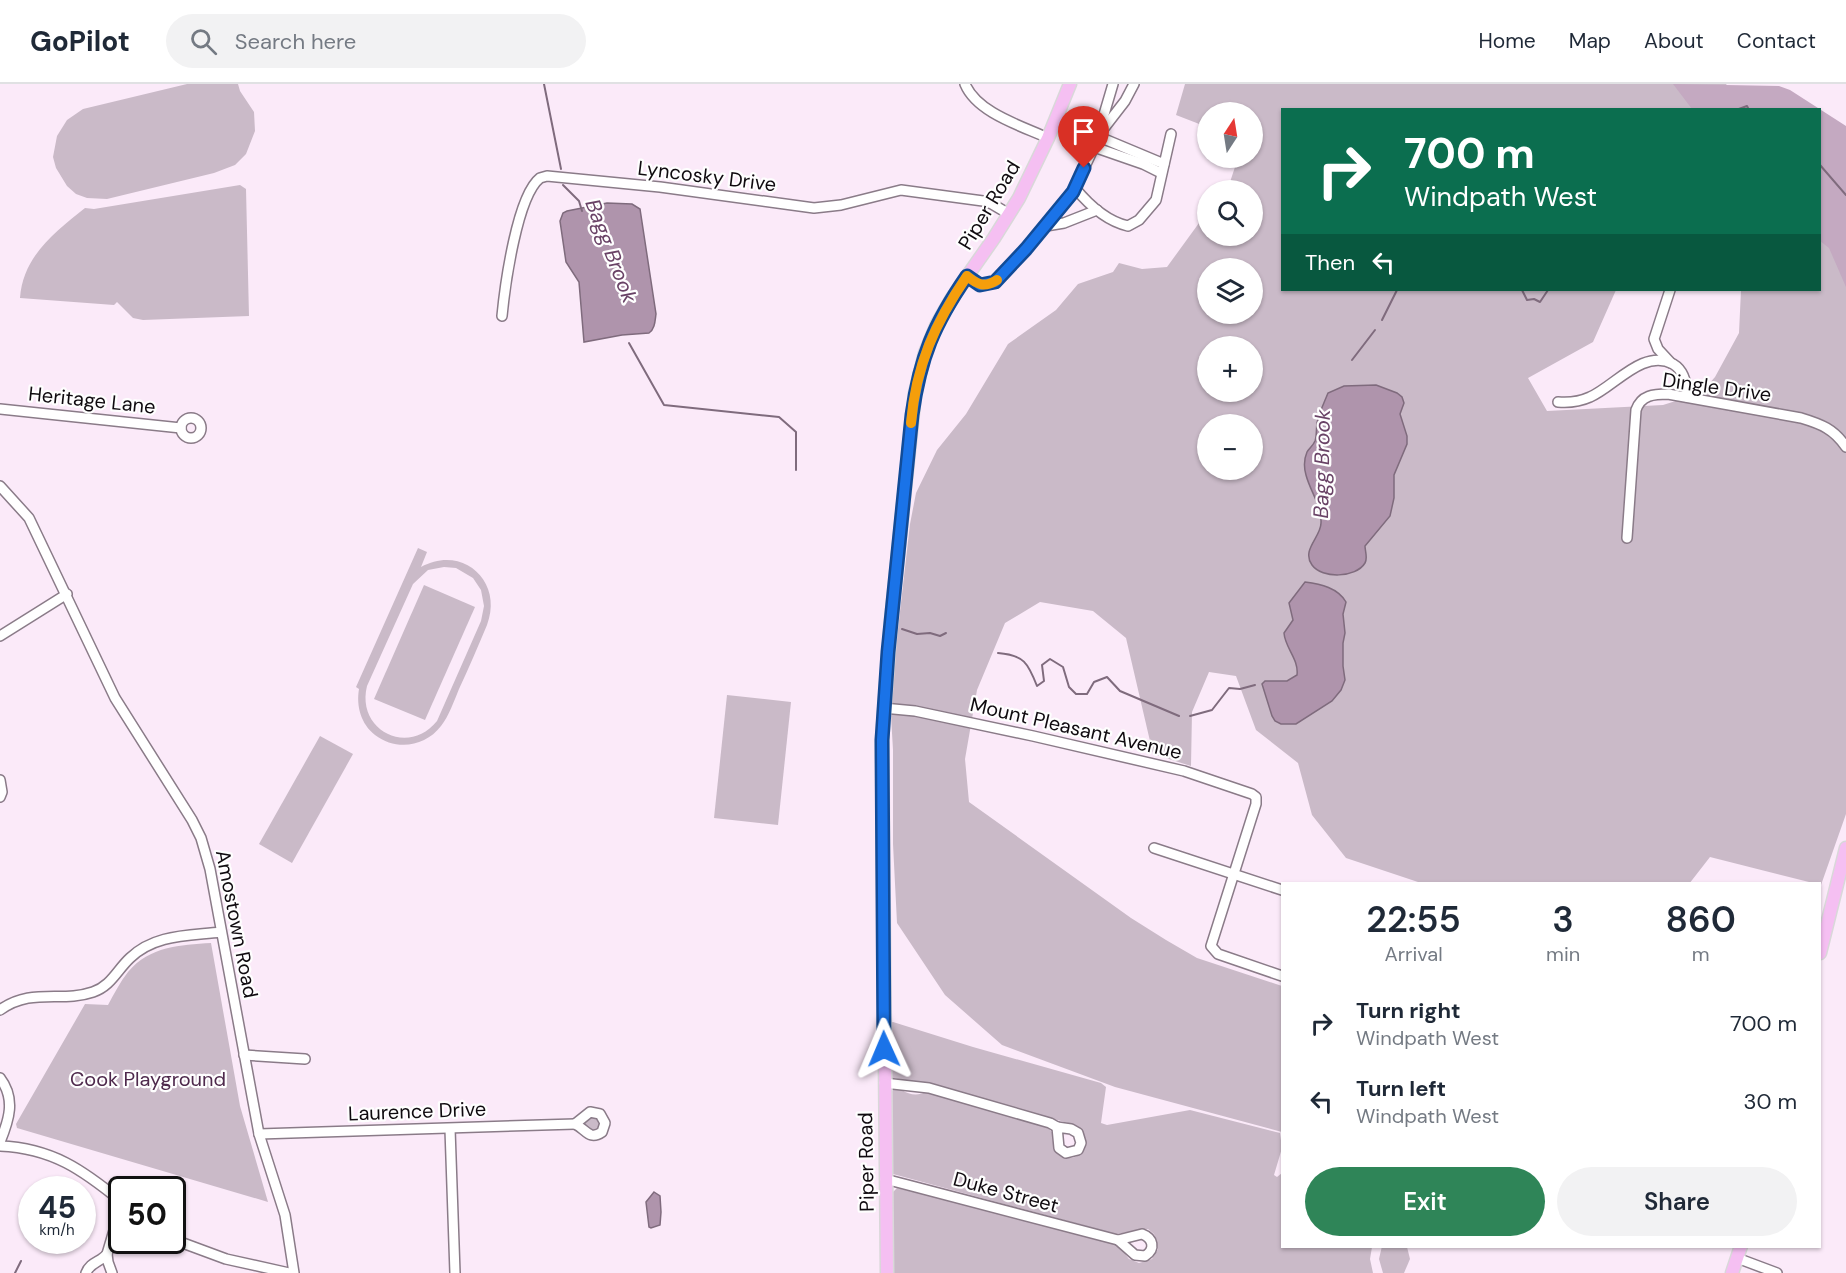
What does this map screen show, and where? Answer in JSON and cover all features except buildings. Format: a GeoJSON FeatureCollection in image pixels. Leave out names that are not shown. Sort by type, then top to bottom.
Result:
{"type":"FeatureCollection","features":[{"type":"Feature","properties":{"kind":"main road","name":"Piper Road"},"geometry":{"type":"LineString","coordinates":[[887,1273],[883,708],[915,393],[933,332],[946,308],[1009,214],[1030,177],[1070,84]]}},
{"type":"Feature","properties":{"kind":"main road"},"geometry":{"type":"LineString","coordinates":[[1821,949],[1846,848]]}},
{"type":"Feature","properties":{"kind":"main road"},"geometry":{"type":"LineString","coordinates":[[1732,1273],[1739,1252]]}},
{"type":"Feature","properties":{"kind":"street"},"geometry":{"type":"LineString","coordinates":[[965,84],[972,96],[984,107],[1048,138]]}},
{"type":"Feature","properties":{"kind":"street"},"geometry":{"type":"LineString","coordinates":[[967,276],[980,285],[995,282],[1046,226],[1075,189],[1094,147],[1113,84]]}},
{"type":"Feature","properties":{"kind":"street"},"geometry":{"type":"LineString","coordinates":[[1097,136],[1125,101],[1134,84]]}},
{"type":"Feature","properties":{"kind":"street"},"geometry":{"type":"LineString","coordinates":[[1075,189],[1089,205],[1120,224],[1128,226],[1139,220],[1156,200],[1171,134]]}},
{"type":"Feature","properties":{"kind":"street"},"geometry":{"type":"LineString","coordinates":[[1097,136],[1163,169]]}},
{"type":"Feature","properties":{"kind":"street"},"geometry":{"type":"LineString","coordinates":[[1094,147],[1163,169]]}},
{"type":"Feature","properties":{"kind":"street","name":"Lyncosky Drive"},"geometry":{"type":"LineString","coordinates":[[502,316],[509,269],[528,194],[534,183],[547,176],[651,186],[814,207],[841,205],[901,190],[982,201],[1009,214]]}},
{"type":"Feature","properties":{"kind":"street"},"geometry":{"type":"LineString","coordinates":[[1046,226],[1064,223],[1097,210]]}},
{"type":"Feature","properties":{"kind":"street"},"geometry":{"type":"LineString","coordinates":[[1670,291],[1654,339],[1658,349],[1682,372],[1687,385],[1687,397]]}},
{"type":"Feature","properties":{"kind":"street"},"geometry":{"type":"LineString","coordinates":[[1558,402],[1577,402],[1593,397],[1615,380],[1644,364],[1656,361],[1671,363]]}},
{"type":"Feature","properties":{"kind":"street","name":"Dingle Drive"},"geometry":{"type":"LineString","coordinates":[[1627,538],[1636,410],[1639,402],[1647,396],[1656,394],[1687,397],[1801,418],[1820,424],[1838,435],[1846,447]]}},
{"type":"Feature","properties":{"kind":"street","name":"Heritage Lane"},"geometry":{"type":"LineString","coordinates":[[0,409],[181,428]]}},
{"type":"Feature","properties":{"kind":"street","name":"Amostown Road"},"geometry":{"type":"LineString","coordinates":[[0,486],[29,518],[115,698],[201,838],[210,869],[259,1134],[285,1215],[294,1273]]}},
{"type":"Feature","properties":{"kind":"street"},"geometry":{"type":"LineString","coordinates":[[0,636],[67,594]]}},
{"type":"Feature","properties":{"kind":"street","name":"Mount Pleasant Avenue"},"geometry":{"type":"LineString","coordinates":[[883,708],[915,711],[994,727],[1184,771],[1248,791],[1256,797],[1256,804],[1233,875]]}},
{"type":"Feature","properties":{"kind":"street"},"geometry":{"type":"LineString","coordinates":[[0,780],[2,792],[0,797]]}},
{"type":"Feature","properties":{"kind":"street"},"geometry":{"type":"LineString","coordinates":[[1154,848],[1281,890]]}},
{"type":"Feature","properties":{"kind":"street"},"geometry":{"type":"LineString","coordinates":[[1233,875],[1212,942],[1214,951],[1225,957],[1281,976]]}},
{"type":"Feature","properties":{"kind":"street"},"geometry":{"type":"LineString","coordinates":[[0,1010],[27,998],[92,992],[108,984],[129,959],[148,945],[173,936],[221,932]]}},
{"type":"Feature","properties":{"kind":"street"},"geometry":{"type":"LineString","coordinates":[[244,1055],[305,1059]]}},
{"type":"Feature","properties":{"kind":"street"},"geometry":{"type":"LineString","coordinates":[[0,1078],[7,1092],[10,1109],[0,1144],[33,1150],[61,1159],[93,1178],[108,1190]]}},
{"type":"Feature","properties":{"kind":"street"},"geometry":{"type":"LineString","coordinates":[[884,1083],[929,1088],[1057,1127]]}},
{"type":"Feature","properties":{"kind":"street","name":"Laurence Drive"},"geometry":{"type":"LineString","coordinates":[[259,1134],[575,1124]]}},
{"type":"Feature","properties":{"kind":"street"},"geometry":{"type":"LineString","coordinates":[[450,1129],[455,1273]]}},
{"type":"Feature","properties":{"kind":"street","name":"Duke Street"},"geometry":{"type":"LineString","coordinates":[[885,1179],[1118,1239]]}},
{"type":"Feature","properties":{"kind":"street"},"geometry":{"type":"LineString","coordinates":[[186,1244],[226,1259],[289,1273]]}},
{"type":"Feature","properties":{"kind":"street"},"geometry":{"type":"LineString","coordinates":[[108,1251],[108,1262],[112,1273]]}},
{"type":"Feature","properties":{"kind":"street"},"geometry":{"type":"LineString","coordinates":[[1739,1252],[1777,1273]]}},
{"type":"Feature","properties":{"kind":"street"},"geometry":{"type":"LineString","coordinates":[[86,1273],[91,1264],[101,1260],[107,1254]]}},
{"type":"Feature","properties":{"kind":"green space"},"geometry":{"type":"Polygon","coordinates":[[[187,84],[238,84],[254,112],[255,131],[246,154],[235,165],[214,173],[107,199],[87,198],[76,194],[67,186],[56,168],[53,157],[57,136],[67,120],[83,109],[187,84]]]}},
{"type":"Feature","properties":{"kind":"green space"},"geometry":{"type":"Polygon","coordinates":[[[1185,84],[1726,84],[1744,108],[1281,108],[1281,291],[1616,291],[1593,342],[1528,378],[1547,411],[1663,405],[1701,393],[1715,377],[1739,333],[1741,291],[1821,291],[1821,218],[1846,252],[1846,814],[1821,885],[1821,882],[1809,882],[1710,857],[1691,882],[1418,882],[1346,858],[1312,815],[1298,763],[1256,730],[1236,676],[1209,672],[1192,712],[1191,766],[1153,754],[1126,638],[1093,611],[1040,602],[1005,623],[977,690],[965,759],[969,802],[1131,918],[1166,940],[1197,958],[1281,986],[1281,1132],[1115,1087],[1002,1045],[945,995],[897,923],[890,699],[910,524],[916,493],[937,450],[966,414],[1008,344],[1056,310],[1078,284],[1113,272],[1119,263],[1142,269],[1167,267],[1197,226],[1197,246],[1263,246],[1263,180],[1231,180],[1235,168],[1263,168],[1263,102],[1197,102],[1197,123],[1176,115],[1185,84]]]}},
{"type":"Feature","properties":{"kind":"green space"},"geometry":{"type":"Polygon","coordinates":[[[240,185],[246,189],[249,316],[143,320],[133,318],[117,302],[114,305],[20,298],[22,283],[34,257],[52,236],[85,208],[94,209],[240,185]]]}},
{"type":"Feature","properties":{"kind":"green space"},"geometry":{"type":"Polygon","coordinates":[[[418,548],[427,552],[421,567],[436,561],[451,560],[476,571],[490,594],[491,609],[487,625],[449,713],[434,733],[427,739],[410,744],[401,745],[383,740],[366,726],[359,708],[359,689],[356,687],[418,548]],[[444,567],[428,570],[413,584],[367,686],[366,702],[369,715],[387,734],[412,737],[425,732],[437,721],[481,621],[484,606],[481,590],[473,578],[456,568],[444,567]]]}},
{"type":"Feature","properties":{"kind":"green space"},"geometry":{"type":"Polygon","coordinates":[[[424,585],[475,607],[425,720],[374,699],[424,585]]]}},
{"type":"Feature","properties":{"kind":"green space"},"geometry":{"type":"Polygon","coordinates":[[[727,695],[791,702],[778,825],[714,818],[727,695]]]}},
{"type":"Feature","properties":{"kind":"green space"},"geometry":{"type":"Polygon","coordinates":[[[320,736],[353,754],[292,863],[259,844],[320,736]]]}},
{"type":"Feature","properties":{"kind":"green space","name":"Cook Playground"},"geometry":{"type":"Polygon","coordinates":[[[211,943],[240,1106],[268,1202],[17,1128],[16,1124],[85,1004],[108,1005],[128,972],[137,963],[156,952],[177,946],[211,943]]]}},
{"type":"Feature","properties":{"kind":"green space"},"geometry":{"type":"Polygon","coordinates":[[[893,1022],[1101,1083],[1106,1087],[1101,1123],[1107,1125],[1190,1110],[1280,1133],[1281,1151],[1274,1175],[1277,1177],[1281,1174],[1281,1248],[1372,1248],[1370,1259],[1373,1273],[893,1273],[892,1193],[897,1188],[1013,1216],[1118,1245],[1129,1259],[1139,1263],[1152,1259],[1158,1249],[1154,1234],[1148,1229],[1116,1234],[893,1174],[891,1092],[894,1089],[914,1094],[926,1092],[1047,1127],[1052,1132],[1054,1150],[1064,1157],[1079,1155],[1086,1140],[1080,1128],[1068,1123],[927,1083],[891,1078],[889,1023],[893,1022]]]}},
{"type":"Feature","properties":{"kind":"green space"},"geometry":{"type":"Polygon","coordinates":[[[590,1116],[598,1117],[601,1127],[595,1132],[585,1127],[585,1121],[590,1116]]]}},
{"type":"Feature","properties":{"kind":"green space"},"geometry":{"type":"Polygon","coordinates":[[[1382,1248],[1407,1248],[1410,1259],[1404,1273],[1383,1273],[1379,1259],[1382,1248]]]}},
{"type":"Feature","properties":{"kind":"shaded area"},"geometry":{"type":"Polygon","coordinates":[[[1673,84],[1779,86],[1790,90],[1818,108],[1691,108],[1673,84]]]}},
{"type":"Feature","properties":{"kind":"shaded area"},"geometry":{"type":"Polygon","coordinates":[[[1821,110],[1846,126],[1846,287],[1829,248],[1821,242],[1821,110]]]}},
{"type":"Feature","properties":{"kind":"water"},"geometry":{"type":"Polygon","coordinates":[[[607,203],[632,204],[640,209],[656,314],[655,322],[649,333],[584,342],[579,282],[566,262],[560,221],[563,213],[567,211],[607,203]]]}},
{"type":"Feature","properties":{"kind":"water"},"geometry":{"type":"Polygon","coordinates":[[[1376,385],[1397,393],[1402,397],[1404,403],[1400,414],[1407,436],[1407,444],[1394,475],[1394,498],[1390,516],[1365,546],[1366,561],[1361,568],[1347,574],[1323,573],[1312,565],[1309,559],[1310,549],[1320,528],[1321,517],[1305,472],[1306,455],[1315,441],[1318,419],[1328,393],[1344,386],[1376,385]]]}},
{"type":"Feature","properties":{"kind":"water"},"geometry":{"type":"Polygon","coordinates":[[[1305,582],[1334,590],[1346,602],[1343,614],[1345,680],[1341,690],[1332,701],[1296,724],[1281,724],[1272,716],[1262,684],[1265,681],[1287,681],[1297,675],[1296,664],[1284,633],[1293,620],[1289,603],[1305,582]]]}},
{"type":"Feature","properties":{"kind":"water"},"geometry":{"type":"Polygon","coordinates":[[[654,1192],[660,1196],[660,1225],[651,1228],[646,1202],[654,1192]]]}},
{"type":"Feature","properties":{"kind":"waterway","name":"Bagg Brook"},"geometry":{"type":"LineString","coordinates":[[544,84],[561,169]]}},
{"type":"Feature","properties":{"kind":"waterway","name":"Bagg Brook"},"geometry":{"type":"LineString","coordinates":[[1742,108],[1747,106],[1748,108]]}},
{"type":"Feature","properties":{"kind":"waterway","name":"Bagg Brook"},"geometry":{"type":"LineString","coordinates":[[1821,166],[1846,195]]}},
{"type":"Feature","properties":{"kind":"waterway","name":"Bagg Brook"},"geometry":{"type":"LineString","coordinates":[[563,185],[579,201],[582,211]]}},
{"type":"Feature","properties":{"kind":"waterway","name":"Bagg Brook"},"geometry":{"type":"LineString","coordinates":[[1382,320],[1396,291]]}},
{"type":"Feature","properties":{"kind":"waterway","name":"Bagg Brook"},"geometry":{"type":"LineString","coordinates":[[1522,291],[1527,300],[1534,299],[1540,302],[1547,291]]}},
{"type":"Feature","properties":{"kind":"waterway","name":"Bagg Brook"},"geometry":{"type":"LineString","coordinates":[[1352,360],[1375,330]]}},
{"type":"Feature","properties":{"kind":"waterway","name":"Bagg Brook"},"geometry":{"type":"LineString","coordinates":[[629,343],[664,405],[779,417],[796,432],[796,470]]}},
{"type":"Feature","properties":{"kind":"waterway","name":"Bagg Brook"},"geometry":{"type":"LineString","coordinates":[[902,629],[917,634],[930,633],[940,636],[946,633]]}},
{"type":"Feature","properties":{"kind":"waterway","name":"Bagg Brook"},"geometry":{"type":"LineString","coordinates":[[998,653],[1014,656],[1024,662],[1031,671],[1037,686],[1044,681],[1042,665],[1050,659],[1063,667],[1069,687],[1076,694],[1087,694],[1094,682],[1107,677],[1120,691],[1179,716]]}},
{"type":"Feature","properties":{"kind":"waterway","name":"Bagg Brook"},"geometry":{"type":"LineString","coordinates":[[1190,716],[1212,710],[1229,688],[1240,689],[1255,685]]}},
{"type":"Feature","properties":{"kind":"waterway"},"geometry":{"type":"LineString","coordinates":[[15,1273],[21,1261]]}},
{"type":"Feature","properties":{"kind":"slow traffic"},"geometry":{"type":"LineString","coordinates":[[911,423],[922,364],[933,332],[946,308],[967,276],[980,285],[997,280]]}},
{"type":"Feature","properties":{"kind":"route"},"geometry":{"type":"LineString","coordinates":[[884,1049],[883,708],[912,415],[919,373],[937,324],[967,276],[976,284],[986,285],[995,282],[1005,273],[1073,192],[1084,168]]}}]}
